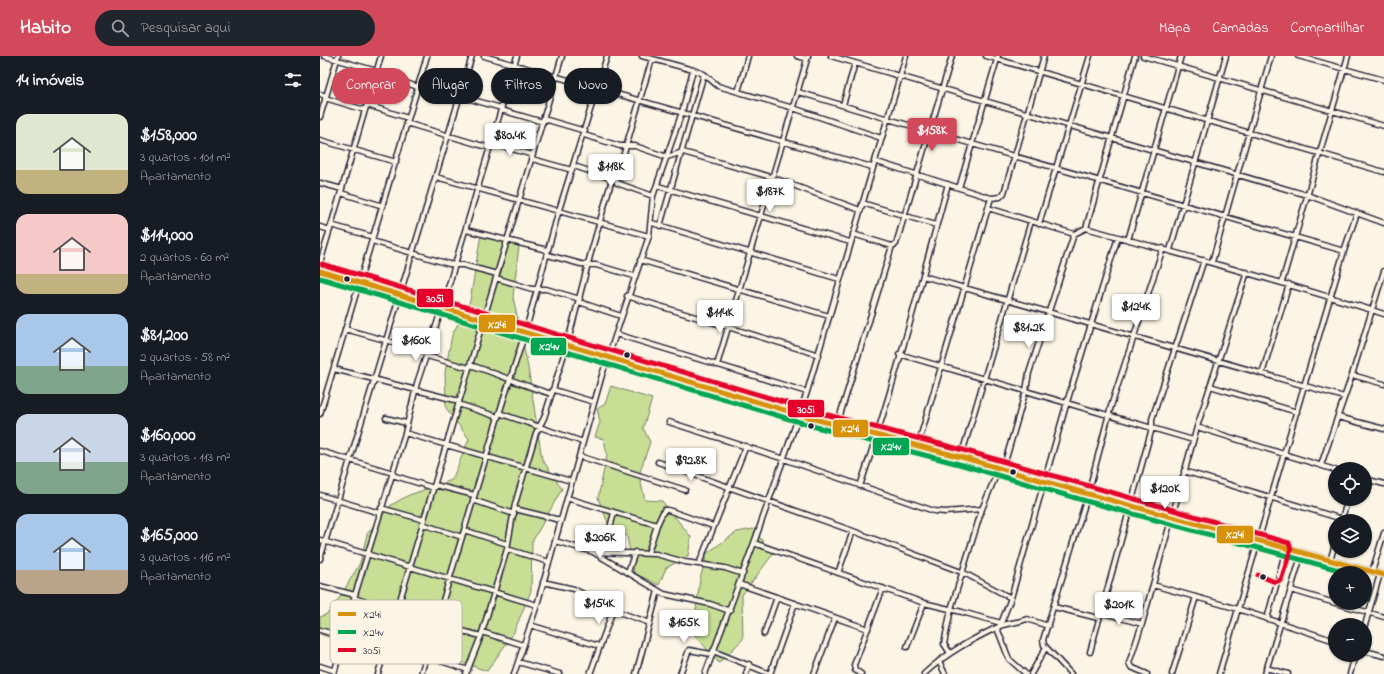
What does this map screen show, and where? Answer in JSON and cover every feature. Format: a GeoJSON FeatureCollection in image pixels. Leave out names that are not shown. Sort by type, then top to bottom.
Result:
{"type":"FeatureCollection","features":[{"type":"Feature","properties":{"kind":"street"},"geometry":{"type":"LineString","coordinates":[[324,56],[337,58],[366,68]]}},
{"type":"Feature","properties":{"kind":"street"},"geometry":{"type":"LineString","coordinates":[[378,68],[381,56]]}},
{"type":"Feature","properties":{"kind":"street"},"geometry":{"type":"LineString","coordinates":[[424,68],[427,56]]}},
{"type":"Feature","properties":{"kind":"street"},"geometry":{"type":"LineString","coordinates":[[468,68],[472,56]]}},
{"type":"Feature","properties":{"kind":"street"},"geometry":{"type":"LineString","coordinates":[[484,56],[525,68]]}},
{"type":"Feature","properties":{"kind":"street"},"geometry":{"type":"LineString","coordinates":[[353,600],[405,433],[406,423],[466,230],[517,56]]}},
{"type":"Feature","properties":{"kind":"street"},"geometry":{"type":"LineString","coordinates":[[562,56],[556,77],[564,79]]}},
{"type":"Feature","properties":{"kind":"street"},"geometry":{"type":"LineString","coordinates":[[603,68],[607,56]]}},
{"type":"Feature","properties":{"kind":"street"},"geometry":{"type":"LineString","coordinates":[[642,56],[704,74],[718,86],[793,108],[881,138]]}},
{"type":"Feature","properties":{"kind":"street"},"geometry":{"type":"LineString","coordinates":[[738,92],[748,56]]}},
{"type":"Feature","properties":{"kind":"street"},"geometry":{"type":"LineString","coordinates":[[717,365],[807,57],[797,56]]}},
{"type":"Feature","properties":{"kind":"street"},"geometry":{"type":"LineString","coordinates":[[831,56],[942,90],[1154,149],[1196,163],[1307,195],[1384,223]]}},
{"type":"Feature","properties":{"kind":"street"},"geometry":{"type":"LineString","coordinates":[[705,674],[712,653],[730,611],[807,392],[819,355],[839,279],[872,167],[906,56]]}},
{"type":"Feature","properties":{"kind":"street"},"geometry":{"type":"LineString","coordinates":[[837,425],[892,246],[897,243],[952,56]]}},
{"type":"Feature","properties":{"kind":"street"},"geometry":{"type":"LineString","coordinates":[[986,56],[1384,172]]}},
{"type":"Feature","properties":{"kind":"street"},"geometry":{"type":"LineString","coordinates":[[874,161],[917,173],[991,198],[1000,197],[1004,194],[1044,56]]}},
{"type":"Feature","properties":{"kind":"street"},"geometry":{"type":"LineString","coordinates":[[1039,224],[1090,56]]}},
{"type":"Feature","properties":{"kind":"street"},"geometry":{"type":"LineString","coordinates":[[1086,228],[1135,56]]}},
{"type":"Feature","properties":{"kind":"street"},"geometry":{"type":"LineString","coordinates":[[1143,56],[1384,126]]}},
{"type":"Feature","properties":{"kind":"street"},"geometry":{"type":"LineString","coordinates":[[1128,240],[1140,193],[1181,56]]}},
{"type":"Feature","properties":{"kind":"street"},"geometry":{"type":"LineString","coordinates":[[1170,250],[1226,56]]}},
{"type":"Feature","properties":{"kind":"street"},"geometry":{"type":"LineString","coordinates":[[1212,262],[1271,56]]}},
{"type":"Feature","properties":{"kind":"street"},"geometry":{"type":"LineString","coordinates":[[1298,56],[1384,80]]}},
{"type":"Feature","properties":{"kind":"street"},"geometry":{"type":"LineString","coordinates":[[1282,282],[1348,56]]}},
{"type":"Feature","properties":{"kind":"street"},"geometry":{"type":"LineString","coordinates":[[320,116],[337,58]]}},
{"type":"Feature","properties":{"kind":"street"},"geometry":{"type":"LineString","coordinates":[[959,188],[997,58]]}},
{"type":"Feature","properties":{"kind":"street"},"geometry":{"type":"LineString","coordinates":[[442,664],[467,673],[481,634],[507,547],[525,468],[539,427],[544,418],[568,345],[599,222],[626,146],[652,59]]}},
{"type":"Feature","properties":{"kind":"street"},"geometry":{"type":"LineString","coordinates":[[843,105],[855,63]]}},
{"type":"Feature","properties":{"kind":"street"},"geometry":{"type":"LineString","coordinates":[[514,674],[549,562],[594,402],[627,296],[649,236],[652,223],[651,208],[654,196],[682,112],[692,70]]}},
{"type":"Feature","properties":{"kind":"street"},"geometry":{"type":"LineString","coordinates":[[660,226],[704,74]]}},
{"type":"Feature","properties":{"kind":"street"},"geometry":{"type":"LineString","coordinates":[[320,414],[383,206],[406,123],[418,88]]}},
{"type":"Feature","properties":{"kind":"street"},"geometry":{"type":"LineString","coordinates":[[798,92],[1014,157],[1344,251]]}},
{"type":"Feature","properties":{"kind":"street"},"geometry":{"type":"LineString","coordinates":[[320,94],[365,110]]}},
{"type":"Feature","properties":{"kind":"street"},"geometry":{"type":"LineString","coordinates":[[622,97],[682,112],[872,167]]}},
{"type":"Feature","properties":{"kind":"street"},"geometry":{"type":"LineString","coordinates":[[483,103],[585,133],[620,146],[635,146],[667,157],[682,152],[771,177],[860,210]]}},
{"type":"Feature","properties":{"kind":"street"},"geometry":{"type":"LineString","coordinates":[[320,559],[458,104]]}},
{"type":"Feature","properties":{"kind":"street"},"geometry":{"type":"LineString","coordinates":[[400,600],[435,487],[458,402],[548,104]]}},
{"type":"Feature","properties":{"kind":"street"},"geometry":{"type":"LineString","coordinates":[[444,600],[498,415],[525,333],[559,210],[585,133],[593,104]]}},
{"type":"Feature","properties":{"kind":"street"},"geometry":{"type":"LineString","coordinates":[[320,263],[367,106],[408,118]]}},
{"type":"Feature","properties":{"kind":"street"},"geometry":{"type":"LineString","coordinates":[[406,123],[490,148]]}},
{"type":"Feature","properties":{"kind":"street"},"geometry":{"type":"LineString","coordinates":[[320,140],[396,162]]}},
{"type":"Feature","properties":{"kind":"street"},"geometry":{"type":"LineString","coordinates":[[491,143],[532,157],[614,179],[619,184],[654,196]]}},
{"type":"Feature","properties":{"kind":"street"},"geometry":{"type":"LineString","coordinates":[[436,177],[520,199],[649,236]]}},
{"type":"Feature","properties":{"kind":"street"},"geometry":{"type":"LineString","coordinates":[[320,183],[383,206]]}},
{"type":"Feature","properties":{"kind":"street"},"geometry":{"type":"LineString","coordinates":[[860,486],[877,434],[948,184]]}},
{"type":"Feature","properties":{"kind":"street"},"geometry":{"type":"LineString","coordinates":[[658,186],[850,242]]}},
{"type":"Feature","properties":{"kind":"street"},"geometry":{"type":"LineString","coordinates":[[918,445],[991,198]]}},
{"type":"Feature","properties":{"kind":"street"},"geometry":{"type":"LineString","coordinates":[[862,203],[936,225]]}},
{"type":"Feature","properties":{"kind":"street"},"geometry":{"type":"LineString","coordinates":[[988,208],[1074,234],[1086,228],[1170,250],[1289,284],[1384,314]]}},
{"type":"Feature","properties":{"kind":"street"},"geometry":{"type":"LineString","coordinates":[[1219,674],[1330,297],[1357,213]]}},
{"type":"Feature","properties":{"kind":"street"},"geometry":{"type":"LineString","coordinates":[[961,457],[1031,221]]}},
{"type":"Feature","properties":{"kind":"street"},"geometry":{"type":"LineString","coordinates":[[652,223],[839,279]]}},
{"type":"Feature","properties":{"kind":"street"},"geometry":{"type":"LineString","coordinates":[[320,227],[330,227],[413,253],[538,289],[546,289],[621,316]]}},
{"type":"Feature","properties":{"kind":"street"},"geometry":{"type":"LineString","coordinates":[[466,230],[507,240],[587,265],[596,265],[634,276]]}},
{"type":"Feature","properties":{"kind":"street"},"geometry":{"type":"LineString","coordinates":[[853,234],[892,246]]}},
{"type":"Feature","properties":{"kind":"street"},"geometry":{"type":"LineString","coordinates":[[950,653],[944,644],[951,609],[964,573],[982,510],[1001,469],[1026,390],[1029,373],[1074,234]]}},
{"type":"Feature","properties":{"kind":"street"},"geometry":{"type":"LineString","coordinates":[[1026,674],[1009,659],[999,626],[1011,598],[1067,402],[1118,237]]}},
{"type":"Feature","properties":{"kind":"street"},"geometry":{"type":"LineString","coordinates":[[1071,674],[1046,647],[1043,640],[1088,494],[1109,415],[1162,248]]}},
{"type":"Feature","properties":{"kind":"street"},"geometry":{"type":"LineString","coordinates":[[640,260],[829,316]]}},
{"type":"Feature","properties":{"kind":"street"},"geometry":{"type":"LineString","coordinates":[[1090,652],[1098,618],[1152,428],[1156,406],[1204,260]]}},
{"type":"Feature","properties":{"kind":"street"},"geometry":{"type":"LineString","coordinates":[[320,271],[837,425],[918,445],[1088,494],[1351,566]]}},
{"type":"Feature","properties":{"kind":"street"},"geometry":{"type":"LineString","coordinates":[[1321,466],[1373,310],[1384,271]]}},
{"type":"Feature","properties":{"kind":"street"},"geometry":{"type":"LineString","coordinates":[[1147,674],[1129,666],[1193,440],[1247,272]]}},
{"type":"Feature","properties":{"kind":"street"},"geometry":{"type":"LineString","coordinates":[[923,276],[1049,313],[1092,323],[1176,349],[1344,397]]}},
{"type":"Feature","properties":{"kind":"street"},"geometry":{"type":"LineString","coordinates":[[1262,374],[1289,284]]}},
{"type":"Feature","properties":{"kind":"street"},"geometry":{"type":"LineString","coordinates":[[627,296],[727,328],[819,355]]}},
{"type":"Feature","properties":{"kind":"street"},"geometry":{"type":"LineString","coordinates":[[345,329],[470,366],[510,379],[515,383],[594,402]]}},
{"type":"Feature","properties":{"kind":"street"},"geometry":{"type":"LineString","coordinates":[[616,334],[807,392]]}},
{"type":"Feature","properties":{"kind":"street"},"geometry":{"type":"LineString","coordinates":[[900,354],[1193,440]]}},
{"type":"Feature","properties":{"kind":"street"},"geometry":{"type":"LineString","coordinates":[[334,369],[416,390],[426,391],[582,442]]}},
{"type":"Feature","properties":{"kind":"street"},"geometry":{"type":"LineString","coordinates":[[1352,375],[1384,384]]}},
{"type":"Feature","properties":{"kind":"street"},"geometry":{"type":"LineString","coordinates":[[1210,386],[1297,412]]}},
{"type":"Feature","properties":{"kind":"street"},"geometry":{"type":"LineString","coordinates":[[1338,417],[1384,429]]}},
{"type":"Feature","properties":{"kind":"street"},"geometry":{"type":"LineString","coordinates":[[386,418],[406,423]]}},
{"type":"Feature","properties":{"kind":"street"},"geometry":{"type":"LineString","coordinates":[[669,422],[746,446],[934,511],[945,512],[982,510]]}},
{"type":"Feature","properties":{"kind":"street"},"geometry":{"type":"LineString","coordinates":[[1197,427],[1328,468]]}},
{"type":"Feature","properties":{"kind":"street"},"geometry":{"type":"LineString","coordinates":[[405,433],[571,481]]}},
{"type":"Feature","properties":{"kind":"street"},"geometry":{"type":"LineString","coordinates":[[699,564],[746,446]]}},
{"type":"Feature","properties":{"kind":"street"},"geometry":{"type":"LineString","coordinates":[[320,451],[435,487],[474,497],[515,512],[560,520]]}},
{"type":"Feature","properties":{"kind":"street"},"geometry":{"type":"LineString","coordinates":[[579,456],[685,490]]}},
{"type":"Feature","properties":{"kind":"street"},"geometry":{"type":"LineString","coordinates":[[658,462],[853,531],[964,573],[1011,598]]}},
{"type":"Feature","properties":{"kind":"street"},"geometry":{"type":"LineString","coordinates":[[1184,471],[1271,496],[1328,515]]}},
{"type":"Feature","properties":{"kind":"street"},"geometry":{"type":"LineString","coordinates":[[1372,481],[1384,484]]}},
{"type":"Feature","properties":{"kind":"street"},"geometry":{"type":"LineString","coordinates":[[320,495],[423,522],[462,537]]}},
{"type":"Feature","properties":{"kind":"street"},"geometry":{"type":"LineString","coordinates":[[567,498],[614,514],[656,525]]}},
{"type":"Feature","properties":{"kind":"street"},"geometry":{"type":"LineString","coordinates":[[648,552],[656,525],[662,512],[666,510],[713,526]]}},
{"type":"Feature","properties":{"kind":"street"},"geometry":{"type":"LineString","coordinates":[[603,558],[614,514]]}},
{"type":"Feature","properties":{"kind":"street"},"geometry":{"type":"LineString","coordinates":[[464,530],[549,562]]}},
{"type":"Feature","properties":{"kind":"street"},"geometry":{"type":"LineString","coordinates":[[838,573],[853,531]]}},
{"type":"Feature","properties":{"kind":"street"},"geometry":{"type":"LineString","coordinates":[[1367,618],[1382,575],[1372,572],[1384,532]]}},
{"type":"Feature","properties":{"kind":"street"},"geometry":{"type":"LineString","coordinates":[[320,540],[367,552],[536,605]]}},
{"type":"Feature","properties":{"kind":"street"},"geometry":{"type":"LineString","coordinates":[[555,541],[593,552],[672,597],[710,604],[730,611]]}},
{"type":"Feature","properties":{"kind":"street"},"geometry":{"type":"LineString","coordinates":[[754,542],[924,603],[951,609],[999,626]]}},
{"type":"Feature","properties":{"kind":"street"},"geometry":{"type":"LineString","coordinates":[[1267,619],[1286,549]]}},
{"type":"Feature","properties":{"kind":"street"},"geometry":{"type":"LineString","coordinates":[[593,552],[648,552],[699,564],[725,568],[743,574]]}},
{"type":"Feature","properties":{"kind":"street"},"geometry":{"type":"LineString","coordinates":[[628,572],[635,552]]}},
{"type":"Feature","properties":{"kind":"street"},"geometry":{"type":"LineString","coordinates":[[1265,674],[1302,553]]}},
{"type":"Feature","properties":{"kind":"street"},"geometry":{"type":"LineString","coordinates":[[543,582],[578,590],[613,610],[650,623]]}},
{"type":"Feature","properties":{"kind":"street"},"geometry":{"type":"LineString","coordinates":[[739,584],[868,629]]}},
{"type":"Feature","properties":{"kind":"street"},"geometry":{"type":"LineString","coordinates":[[1153,585],[1238,609],[1328,639]]}},
{"type":"Feature","properties":{"kind":"street"},"geometry":{"type":"LineString","coordinates":[[320,586],[364,600]]}},
{"type":"Feature","properties":{"kind":"street"},"geometry":{"type":"LineString","coordinates":[[861,674],[854,670],[854,667],[883,588]]}},
{"type":"Feature","properties":{"kind":"street"},"geometry":{"type":"LineString","coordinates":[[636,674],[658,590]]}},
{"type":"Feature","properties":{"kind":"street"},"geometry":{"type":"LineString","coordinates":[[1291,590],[1328,601]]}},
{"type":"Feature","properties":{"kind":"street"},"geometry":{"type":"LineString","coordinates":[[764,634],[777,597]]}},
{"type":"Feature","properties":{"kind":"street"},"geometry":{"type":"LineString","coordinates":[[1172,674],[1196,597]]}},
{"type":"Feature","properties":{"kind":"street"},"geometry":{"type":"LineString","coordinates":[[680,674],[689,650],[712,653],[749,664],[770,674],[795,603]]}},
{"type":"Feature","properties":{"kind":"street"},"geometry":{"type":"LineString","coordinates":[[907,647],[924,603]]}},
{"type":"Feature","properties":{"kind":"street"},"geometry":{"type":"LineString","coordinates":[[1054,607],[1098,618]]}},
{"type":"Feature","properties":{"kind":"street"},"geometry":{"type":"LineString","coordinates":[[590,674],[613,610]]}},
{"type":"Feature","properties":{"kind":"street"},"geometry":{"type":"LineString","coordinates":[[1362,610],[1384,617]]}},
{"type":"Feature","properties":{"kind":"street"},"geometry":{"type":"LineString","coordinates":[[1100,612],[1142,624]]}},
{"type":"Feature","properties":{"kind":"street"},"geometry":{"type":"LineString","coordinates":[[814,674],[835,618]]}},
{"type":"Feature","properties":{"kind":"street"},"geometry":{"type":"LineString","coordinates":[[924,674],[938,661],[950,653],[999,626],[1020,623],[1027,619],[1048,626]]}},
{"type":"Feature","properties":{"kind":"street"},"geometry":{"type":"LineString","coordinates":[[530,625],[599,646]]}},
{"type":"Feature","properties":{"kind":"street"},"geometry":{"type":"LineString","coordinates":[[462,629],[523,645]]}},
{"type":"Feature","properties":{"kind":"street"},"geometry":{"type":"LineString","coordinates":[[320,630],[330,632]]}},
{"type":"Feature","properties":{"kind":"street"},"geometry":{"type":"LineString","coordinates":[[1031,674],[1046,647]]}},
{"type":"Feature","properties":{"kind":"street"},"geometry":{"type":"LineString","coordinates":[[1372,653],[1384,656]]}},
{"type":"Feature","properties":{"kind":"street"},"geometry":{"type":"LineString","coordinates":[[938,661],[945,674]]}},
{"type":"Feature","properties":{"kind":"street"},"geometry":{"type":"LineString","coordinates":[[518,662],[544,672],[560,674]]}},
{"type":"Feature","properties":{"kind":"street"},"geometry":{"type":"LineString","coordinates":[[1350,674],[1353,662]]}},
{"type":"Feature","properties":{"kind":"street"},"geometry":{"type":"LineString","coordinates":[[378,674],[380,664]]}},
{"type":"Feature","properties":{"kind":"street"},"geometry":{"type":"LineString","coordinates":[[421,674],[424,664]]}},
{"type":"Feature","properties":{"kind":"street"},"geometry":{"type":"LineString","coordinates":[[746,674],[749,664]]}},
{"type":"Feature","properties":{"kind":"street"},"geometry":{"type":"LineString","coordinates":[[320,666],[335,672]]}},
{"type":"Feature","properties":{"kind":"street"},"geometry":{"type":"LineString","coordinates":[[1266,668],[1288,674]]}},
{"type":"Feature","properties":{"kind":"green space"},"geometry":{"type":"Polygon","coordinates":[[[481,234],[519,246],[513,297],[528,367],[542,459],[562,489],[532,542],[531,591],[513,634],[487,671],[462,662],[462,600],[338,600],[360,563],[367,534],[391,505],[409,495],[452,480],[469,439],[446,408],[445,372],[452,335],[470,301],[481,234]]]}},
{"type":"Feature","properties":{"kind":"green space"},"geometry":{"type":"Polygon","coordinates":[[[611,386],[652,399],[643,428],[650,442],[639,475],[645,500],[662,501],[691,537],[688,556],[666,568],[659,585],[634,573],[627,536],[608,523],[598,498],[607,455],[604,439],[595,437],[600,422],[597,409],[605,404],[611,386]]]}},
{"type":"Feature","properties":{"kind":"green space"},"geometry":{"type":"Polygon","coordinates":[[[753,529],[773,554],[742,595],[743,639],[719,663],[693,633],[700,579],[707,553],[737,532],[753,529]]]}},
{"type":"Feature","properties":{"kind":"green space"},"geometry":{"type":"Polygon","coordinates":[[[330,610],[330,638],[320,634],[320,617],[327,614],[330,610]]]}},
{"type":"Feature","properties":{"kind":"transit line","name":"305i"},"geometry":{"type":"LineString","coordinates":[[322,264],[820,413],[963,450],[1289,543],[1291,549],[1281,580],[1275,582],[1258,575]]}},
{"type":"Feature","properties":{"kind":"transit line","name":"X24i"},"geometry":{"type":"LineString","coordinates":[[320,271],[818,420],[961,457],[1088,494],[1384,575]]}},
{"type":"Feature","properties":{"kind":"transit line","name":"X24v"},"geometry":{"type":"LineString","coordinates":[[320,278],[816,427],[959,464],[1086,501],[1328,567]]}}]}
